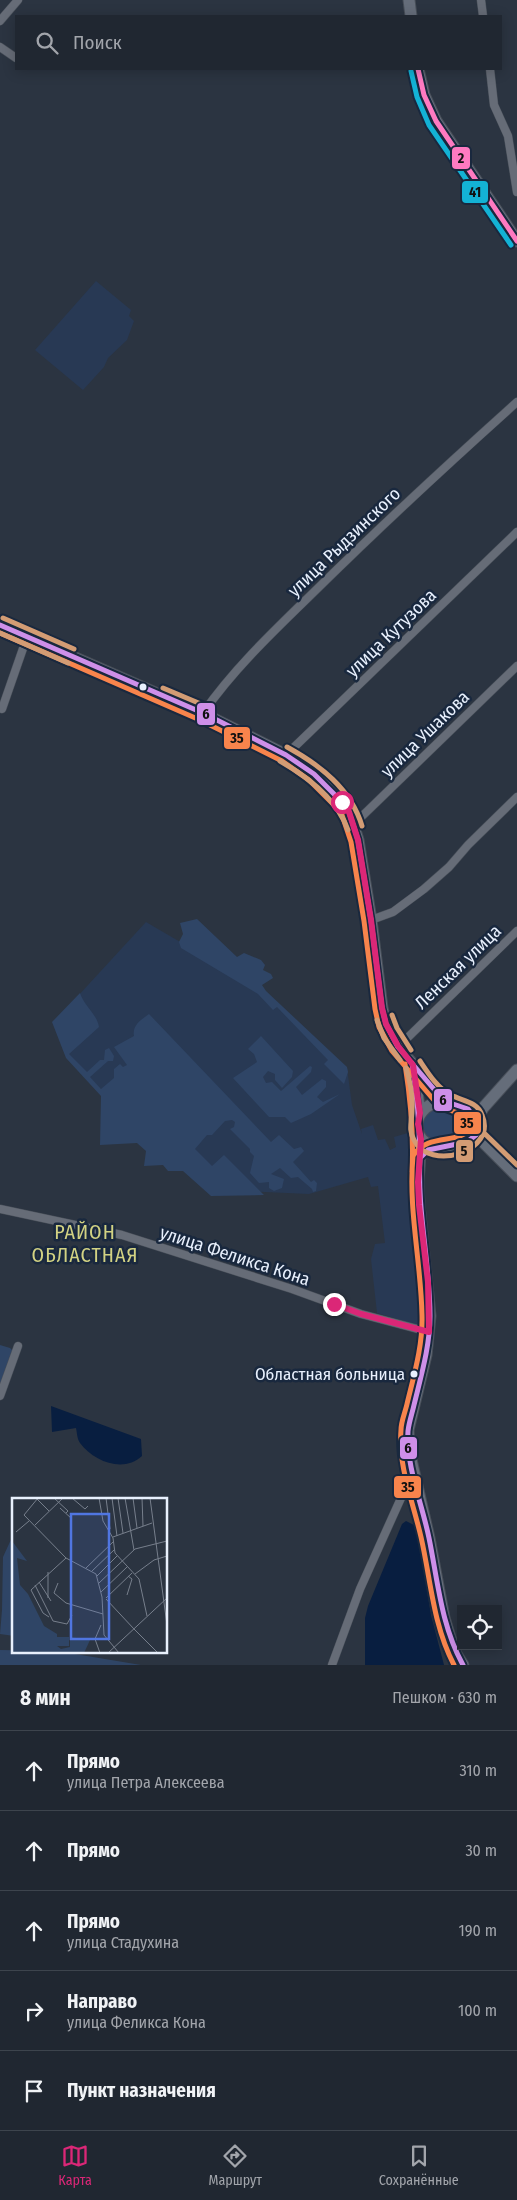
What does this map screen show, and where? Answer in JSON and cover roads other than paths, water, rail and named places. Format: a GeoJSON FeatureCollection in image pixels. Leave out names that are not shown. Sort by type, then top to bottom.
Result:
{"type":"FeatureCollection","features":[{"type":"Feature","properties":{"kind":"street"},"geometry":{"type":"LineString","coordinates":[[0,21],[18,0]]}},
{"type":"Feature","properties":{"kind":"street"},"geometry":{"type":"LineString","coordinates":[[409,0],[411,15]]}},
{"type":"Feature","properties":{"kind":"street"},"geometry":{"type":"LineString","coordinates":[[481,0],[483,15]]}},
{"type":"Feature","properties":{"kind":"street"},"geometry":{"type":"LineString","coordinates":[[0,47],[15,57]]}},
{"type":"Feature","properties":{"kind":"street"},"geometry":{"type":"LineString","coordinates":[[418,70],[424,95],[436,121],[516,237]]}},
{"type":"Feature","properties":{"kind":"street"},"geometry":{"type":"LineString","coordinates":[[490,70],[494,106],[508,136],[517,192]]}},
{"type":"Feature","properties":{"kind":"street","name":"улица Рыдзинского"},"geometry":{"type":"LineString","coordinates":[[203,713],[218,692],[286,619],[418,491],[517,402]]}},
{"type":"Feature","properties":{"kind":"street","name":"улица Кутузова"},"geometry":{"type":"LineString","coordinates":[[286,755],[517,532]]}},
{"type":"Feature","properties":{"kind":"street"},"geometry":{"type":"LineString","coordinates":[[0,625],[203,713],[286,755],[314,774],[333,791],[349,812],[358,840],[371,920],[382,1008],[386,1024],[398,1046],[444,1101],[468,1110],[483,1108]]}},
{"type":"Feature","properties":{"kind":"street"},"geometry":{"type":"LineString","coordinates":[[2,709],[27,637]]}},
{"type":"Feature","properties":{"kind":"street","name":"улица Ушакова"},"geometry":{"type":"LineString","coordinates":[[354,824],[517,666]]}},
{"type":"Feature","properties":{"kind":"street"},"geometry":{"type":"LineString","coordinates":[[371,920],[393,912],[424,889],[449,867],[468,844],[517,797]]}},
{"type":"Feature","properties":{"kind":"street","name":"Ленская улица"},"geometry":{"type":"LineString","coordinates":[[398,1046],[517,931]]}},
{"type":"Feature","properties":{"kind":"street"},"geometry":{"type":"LineString","coordinates":[[413,1065],[420,1113],[418,1131],[421,1139],[418,1182],[428,1282],[429,1332],[426,1355],[408,1430],[409,1451],[429,1538],[444,1618],[454,1650],[463,1665]]}},
{"type":"Feature","properties":{"kind":"street"},"geometry":{"type":"LineString","coordinates":[[476,1120],[483,1108],[517,1070]]}},
{"type":"Feature","properties":{"kind":"street"},"geometry":{"type":"LineString","coordinates":[[420,1113],[432,1103],[444,1101]]}},
{"type":"Feature","properties":{"kind":"street"},"geometry":{"type":"LineString","coordinates":[[421,1139],[428,1146],[436,1148],[446,1148],[467,1142],[476,1135],[478,1128],[476,1120],[468,1110]]}},
{"type":"Feature","properties":{"kind":"street"},"geometry":{"type":"LineString","coordinates":[[476,1135],[517,1176]]}},
{"type":"Feature","properties":{"kind":"street"},"geometry":{"type":"LineString","coordinates":[[420,1158],[425,1152],[436,1148]]}},
{"type":"Feature","properties":{"kind":"street","name":"улица Феликса Кона"},"geometry":{"type":"LineString","coordinates":[[0,1209],[122,1235],[292,1289],[361,1314],[429,1332]]}},
{"type":"Feature","properties":{"kind":"street"},"geometry":{"type":"LineString","coordinates":[[0,1396],[18,1346]]}},
{"type":"Feature","properties":{"kind":"street"},"geometry":{"type":"LineString","coordinates":[[332,1665],[360,1589],[406,1487],[414,1475]]}},
{"type":"Feature","properties":{"kind":"place","name":"Областная больница"},"geometry":{"type":"Point","coordinates":[414,1374]}},
{"type":"Feature","properties":{"kind":"district","name":"РАЙОН ОБЛАСТНАЯ"},"geometry":{"type":"Point","coordinates":[85,1244]}}]}
